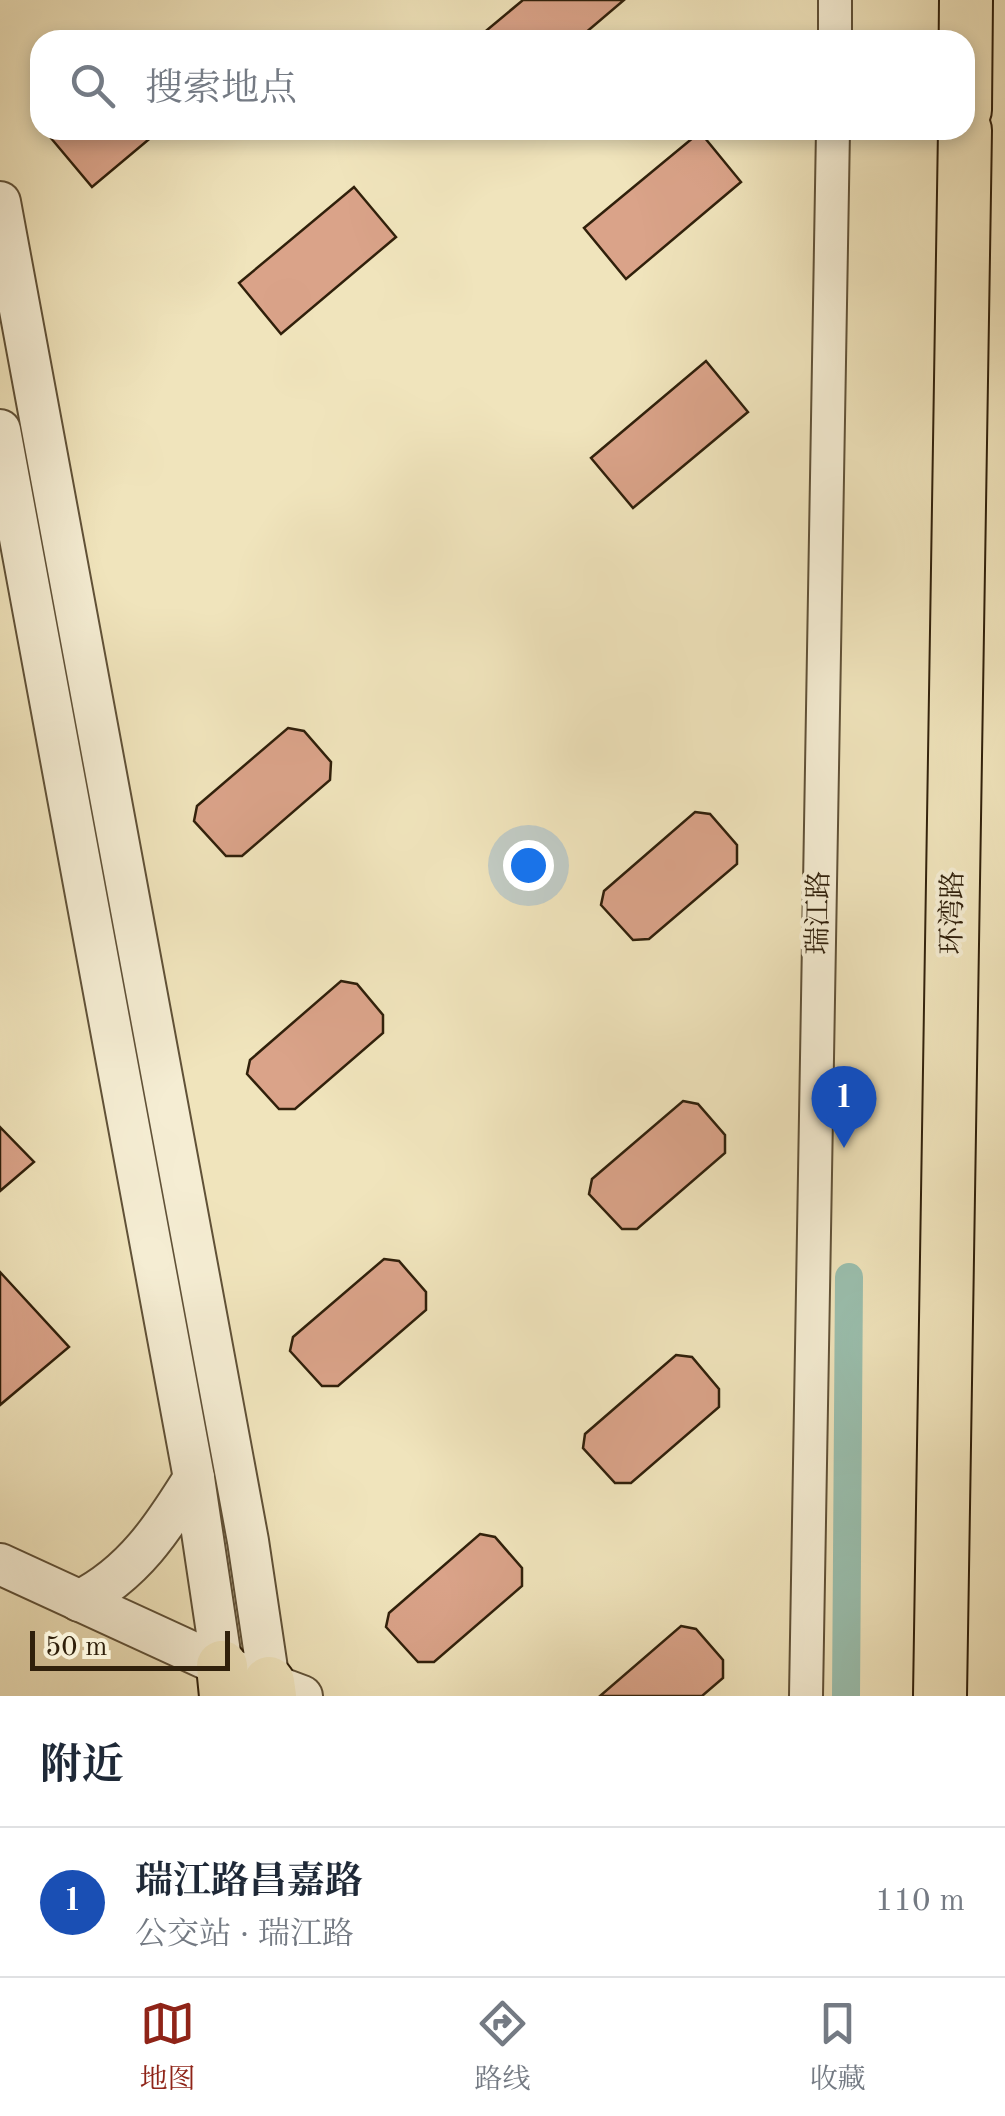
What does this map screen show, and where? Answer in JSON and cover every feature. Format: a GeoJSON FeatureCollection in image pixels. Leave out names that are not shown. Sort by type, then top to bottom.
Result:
{"type":"FeatureCollection","features":[{"type":"Feature","properties":{"kind":"highway"},"geometry":{"type":"LineString","coordinates":[[966,0],[966,30]]}},
{"type":"Feature","properties":{"kind":"highway","name":"环湾路"},"geometry":{"type":"LineString","coordinates":[[940,1696],[965,140]]}},
{"type":"Feature","properties":{"kind":"street"},"geometry":{"type":"LineString","coordinates":[[835,30],[836,0]]}},
{"type":"Feature","properties":{"kind":"street","name":"瑞江路"},"geometry":{"type":"LineString","coordinates":[[806,1696],[833,140]]}},
{"type":"Feature","properties":{"kind":"street"},"geometry":{"type":"LineString","coordinates":[[0,202],[8,291],[244,1521],[258,1687]]}},
{"type":"Feature","properties":{"kind":"street"},"geometry":{"type":"LineString","coordinates":[[0,430],[194,1478],[258,1687]]}},
{"type":"Feature","properties":{"kind":"street"},"geometry":{"type":"LineString","coordinates":[[79,1601],[104,1589],[132,1564],[160,1532],[194,1478]]}},
{"type":"Feature","properties":{"kind":"street"},"geometry":{"type":"LineString","coordinates":[[0,1564],[258,1687]]}},
{"type":"Feature","properties":{"kind":"building"},"geometry":{"type":"Polygon","coordinates":[[[523,0],[624,0],[589,30],[487,30],[523,0]]]}},
{"type":"Feature","properties":{"kind":"building"},"geometry":{"type":"Polygon","coordinates":[[[53,140],[148,140],[92,187],[53,140]]]}},
{"type":"Feature","properties":{"kind":"building"},"geometry":{"type":"Polygon","coordinates":[[[690,140],[707,140],[741,182],[626,279],[584,228],[690,140]]]}},
{"type":"Feature","properties":{"kind":"building"},"geometry":{"type":"Polygon","coordinates":[[[354,187],[396,237],[281,334],[239,283],[354,187]]]}},
{"type":"Feature","properties":{"kind":"building"},"geometry":{"type":"Polygon","coordinates":[[[706,361],[748,412],[633,508],[591,458],[706,361]]]}},
{"type":"Feature","properties":{"kind":"building"},"geometry":{"type":"Polygon","coordinates":[[[288,728],[304,731],[331,762],[330,780],[242,856],[226,856],[194,821],[197,806],[288,728]]]}},
{"type":"Feature","properties":{"kind":"building"},"geometry":{"type":"Polygon","coordinates":[[[695,812],[710,814],[737,845],[737,864],[649,939],[633,940],[601,905],[604,891],[695,812]]]}},
{"type":"Feature","properties":{"kind":"building"},"geometry":{"type":"Polygon","coordinates":[[[341,981],[357,984],[383,1015],[383,1033],[295,1109],[279,1109],[247,1074],[250,1060],[341,981]]]}},
{"type":"Feature","properties":{"kind":"building"},"geometry":{"type":"Polygon","coordinates":[[[683,1101],[698,1104],[725,1135],[725,1153],[637,1229],[622,1229],[589,1194],[592,1179],[683,1101]]]}},
{"type":"Feature","properties":{"kind":"building"},"geometry":{"type":"Polygon","coordinates":[[[0,1127],[34,1162],[0,1191],[0,1127]]]}},
{"type":"Feature","properties":{"kind":"building"},"geometry":{"type":"Polygon","coordinates":[[[384,1259],[399,1261],[426,1292],[426,1310],[338,1386],[322,1386],[290,1351],[293,1337],[384,1259]]]}},
{"type":"Feature","properties":{"kind":"building"},"geometry":{"type":"Polygon","coordinates":[[[0,1272],[69,1347],[0,1405],[0,1272]]]}},
{"type":"Feature","properties":{"kind":"building"},"geometry":{"type":"Polygon","coordinates":[[[676,1355],[692,1357],[719,1389],[719,1407],[631,1483],[615,1483],[583,1448],[585,1434],[676,1355]]]}},
{"type":"Feature","properties":{"kind":"building"},"geometry":{"type":"Polygon","coordinates":[[[480,1534],[495,1537],[522,1568],[522,1586],[434,1662],[418,1662],[386,1627],[389,1613],[480,1534]]]}},
{"type":"Feature","properties":{"kind":"building"},"geometry":{"type":"Polygon","coordinates":[[[681,1626],[696,1629],[723,1660],[723,1678],[702,1696],[600,1696],[681,1626]]]}},
{"type":"Feature","properties":{"kind":"waterway"},"geometry":{"type":"LineString","coordinates":[[846,1696],[849,1277]]}},
{"type":"Feature","properties":{"kind":"place","name":"瑞江路昌嘉路"},"geometry":{"type":"Point","coordinates":[844,1148]}}]}
